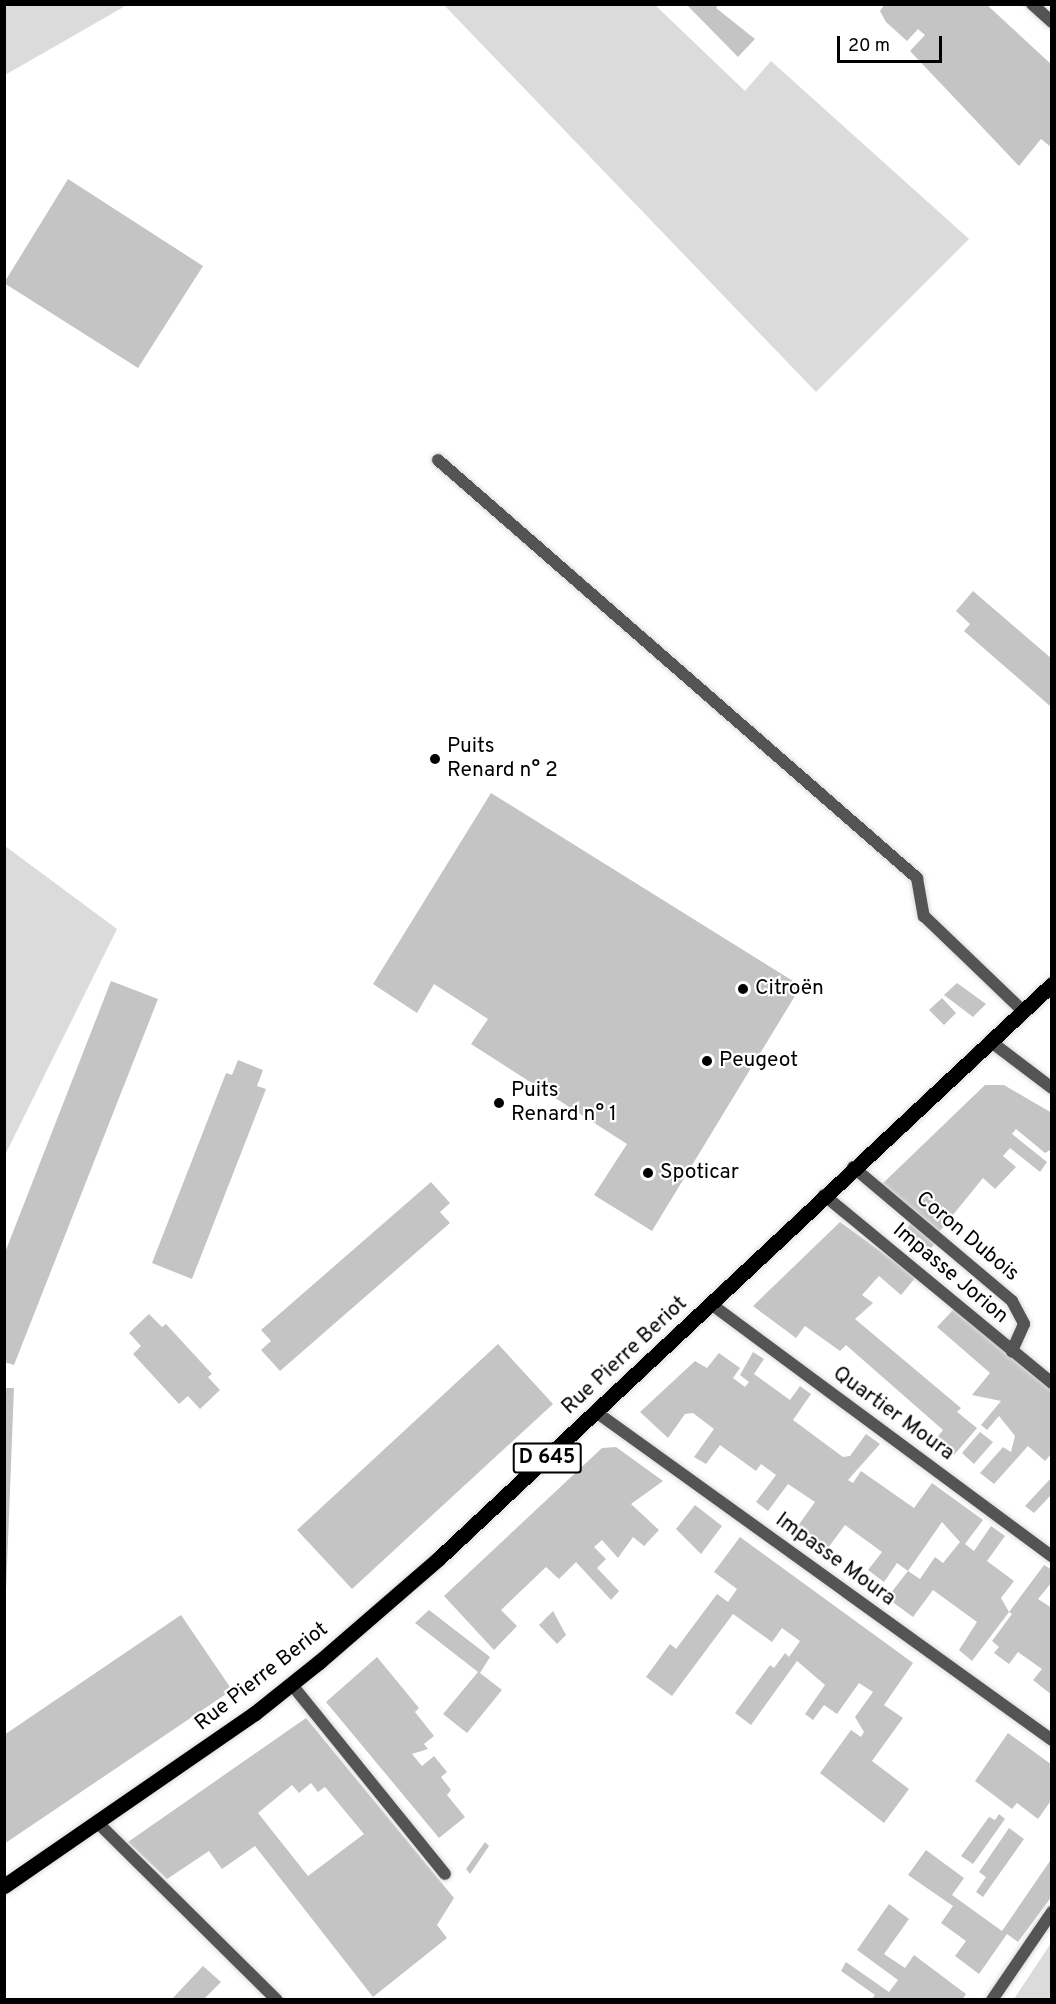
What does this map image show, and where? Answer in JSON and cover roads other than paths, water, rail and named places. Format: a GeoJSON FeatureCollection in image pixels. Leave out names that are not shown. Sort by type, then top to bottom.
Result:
{"type":"FeatureCollection","features":[{"type":"Feature","properties":{"kind":"main road","name":"Rue Pierre Beriot"},"geometry":{"type":"LineString","coordinates":[[4,1886],[292,1685],[596,1412],[853,1167],[1052,984]]}},
{"type":"Feature","properties":{"kind":"street"},"geometry":{"type":"LineString","coordinates":[[1032,4],[1052,22]]}},
{"type":"Feature","properties":{"kind":"street"},"geometry":{"type":"LineString","coordinates":[[438,460],[917,878],[924,916],[1023,1011]]}},
{"type":"Feature","properties":{"kind":"street"},"geometry":{"type":"LineString","coordinates":[[990,1041],[1052,1088]]}},
{"type":"Feature","properties":{"kind":"street","name":"Coron Dubois"},"geometry":{"type":"LineString","coordinates":[[853,1167],[1012,1301],[1024,1324],[1012,1351]]}},
{"type":"Feature","properties":{"kind":"street","name":"Impasse Jorion"},"geometry":{"type":"LineString","coordinates":[[824,1195],[1052,1383]]}},
{"type":"Feature","properties":{"kind":"street","name":"Quartier Moura"},"geometry":{"type":"LineString","coordinates":[[711,1304],[1052,1556]]}},
{"type":"Feature","properties":{"kind":"street","name":"Impasse Moura"},"geometry":{"type":"LineString","coordinates":[[596,1412],[1052,1740]]}},
{"type":"Feature","properties":{"kind":"street"},"geometry":{"type":"LineString","coordinates":[[292,1685],[445,1874]]}},
{"type":"Feature","properties":{"kind":"street"},"geometry":{"type":"LineString","coordinates":[[98,1822],[277,2000]]}},
{"type":"Feature","properties":{"kind":"street"},"geometry":{"type":"LineString","coordinates":[[992,2000],[1052,1912]]}},
{"type":"Feature","properties":{"kind":"place","name":"Puits Renard n° 2"},"geometry":{"type":"Point","coordinates":[435,759]}},
{"type":"Feature","properties":{"kind":"place","name":"Citroën"},"geometry":{"type":"Point","coordinates":[743,989]}},
{"type":"Feature","properties":{"kind":"place","name":"Peugeot"},"geometry":{"type":"Point","coordinates":[707,1061]}},
{"type":"Feature","properties":{"kind":"place","name":"Puits Renard n° 1"},"geometry":{"type":"Point","coordinates":[499,1103]}},
{"type":"Feature","properties":{"kind":"place","name":"Spoticar"},"geometry":{"type":"Point","coordinates":[648,1173]}}]}
